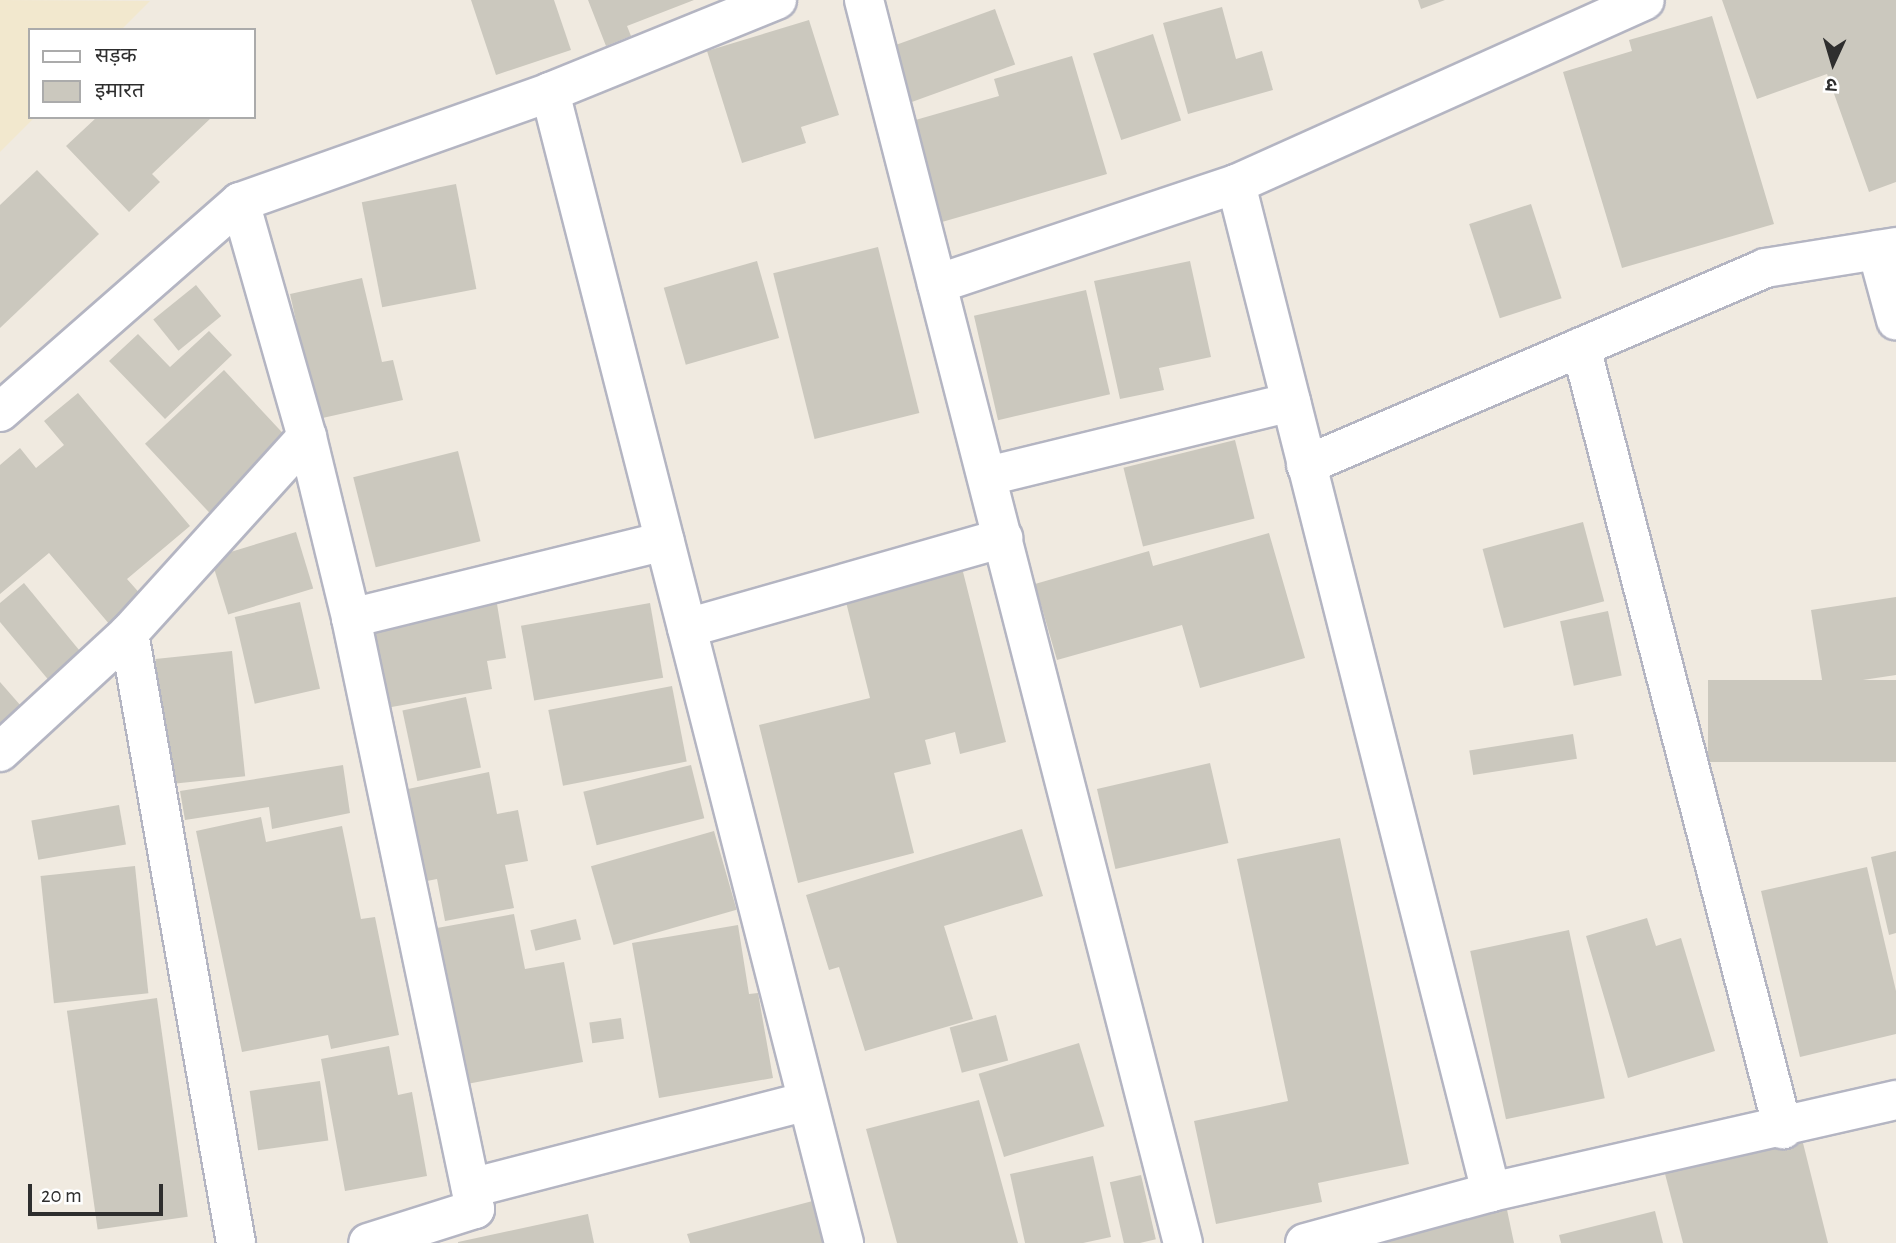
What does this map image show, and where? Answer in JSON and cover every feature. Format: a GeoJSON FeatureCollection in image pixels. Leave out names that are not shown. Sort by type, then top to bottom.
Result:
{"type":"FeatureCollection","features":[{"type":"Feature","properties":{"kind":"street"},"geometry":{"type":"LineString","coordinates":[[0,412],[240,202],[550,92],[777,0]]}},
{"type":"Feature","properties":{"kind":"street"},"geometry":{"type":"LineString","coordinates":[[864,0],[1183,1243]]}},
{"type":"Feature","properties":{"kind":"street"},"geometry":{"type":"LineString","coordinates":[[937,284],[1236,184],[1646,0]]}},
{"type":"Feature","properties":{"kind":"street"},"geometry":{"type":"LineString","coordinates":[[550,92],[844,1243]]}},
{"type":"Feature","properties":{"kind":"street"},"geometry":{"type":"LineString","coordinates":[[1236,184],[1491,1192]]}},
{"type":"Feature","properties":{"kind":"street"},"geometry":{"type":"LineString","coordinates":[[240,202],[307,437],[351,618],[475,1209],[368,1243]]}},
{"type":"Feature","properties":{"kind":"street"},"geometry":{"type":"LineString","coordinates":[[1306,465],[1765,268],[1887,249],[1896,320]]}},
{"type":"Feature","properties":{"kind":"street"},"geometry":{"type":"LineString","coordinates":[[1581,347],[1783,1129]]}},
{"type":"Feature","properties":{"kind":"street"},"geometry":{"type":"LineString","coordinates":[[988,476],[1291,402]]}},
{"type":"Feature","properties":{"kind":"street"},"geometry":{"type":"LineString","coordinates":[[0,752],[129,633],[307,437]]}},
{"type":"Feature","properties":{"kind":"street"},"geometry":{"type":"LineString","coordinates":[[687,628],[1003,538]]}},
{"type":"Feature","properties":{"kind":"street"},"geometry":{"type":"LineString","coordinates":[[351,618],[665,541]]}},
{"type":"Feature","properties":{"kind":"street"},"geometry":{"type":"LineString","coordinates":[[129,633],[236,1243]]}},
{"type":"Feature","properties":{"kind":"street"},"geometry":{"type":"LineString","coordinates":[[1305,1243],[1491,1192],[1783,1129],[1896,1100]]}},
{"type":"Feature","properties":{"kind":"street"},"geometry":{"type":"LineString","coordinates":[[471,1188],[807,1101]]}},
{"type":"Feature","properties":{"kind":"shaded area"},"geometry":{"type":"Polygon","coordinates":[[[0,0],[150,1],[123,28],[28,28],[28,119],[33,119],[0,152],[0,0]]]}},
{"type":"Feature","properties":{"kind":"building"},"geometry":{"type":"Polygon","coordinates":[[[471,0],[554,0],[571,50],[496,75],[471,0]]]}},
{"type":"Feature","properties":{"kind":"building"},"geometry":{"type":"Polygon","coordinates":[[[588,0],[694,0],[627,26],[631,36],[606,46],[588,0]]]}},
{"type":"Feature","properties":{"kind":"building"},"geometry":{"type":"Polygon","coordinates":[[[1418,0],[1445,0],[1421,9],[1418,0]]]}},
{"type":"Feature","properties":{"kind":"building"},"geometry":{"type":"Polygon","coordinates":[[[1722,0],[1896,0],[1896,182],[1869,192],[1827,74],[1757,99],[1722,0]]]}},
{"type":"Feature","properties":{"kind":"building"},"geometry":{"type":"Polygon","coordinates":[[[1222,7],[1236,59],[1262,51],[1273,90],[1188,114],[1163,23],[1222,7]]]}},
{"type":"Feature","properties":{"kind":"building"},"geometry":{"type":"Polygon","coordinates":[[[995,9],[1015,64],[912,102],[892,47],[995,9]]]}},
{"type":"Feature","properties":{"kind":"building"},"geometry":{"type":"Polygon","coordinates":[[[1712,16],[1774,224],[1622,268],[1563,72],[1632,51],[1629,40],[1712,16]]]}},
{"type":"Feature","properties":{"kind":"building"},"geometry":{"type":"Polygon","coordinates":[[[809,20],[839,115],[801,127],[806,143],[742,163],[707,51],[809,20]]]}},
{"type":"Feature","properties":{"kind":"building"},"geometry":{"type":"Polygon","coordinates":[[[1153,34],[1181,121],[1121,140],[1093,53],[1153,34]]]}},
{"type":"Feature","properties":{"kind":"building"},"geometry":{"type":"Polygon","coordinates":[[[1072,56],[1107,174],[942,222],[912,121],[999,96],[994,79],[1072,56]]]}},
{"type":"Feature","properties":{"kind":"building"},"geometry":{"type":"Polygon","coordinates":[[[95,119],[210,119],[152,174],[160,182],[129,212],[66,146],[95,119]]]}},
{"type":"Feature","properties":{"kind":"building"},"geometry":{"type":"Polygon","coordinates":[[[37,170],[99,234],[0,328],[0,205],[37,170]]]}},
{"type":"Feature","properties":{"kind":"building"},"geometry":{"type":"Polygon","coordinates":[[[456,184],[476,289],[382,307],[362,202],[456,184]]]}},
{"type":"Feature","properties":{"kind":"building"},"geometry":{"type":"Polygon","coordinates":[[[1531,204],[1562,298],[1500,318],[1469,224],[1531,204]]]}},
{"type":"Feature","properties":{"kind":"building"},"geometry":{"type":"Polygon","coordinates":[[[878,247],[919,413],[815,439],[773,273],[878,247]]]}},
{"type":"Feature","properties":{"kind":"building"},"geometry":{"type":"Polygon","coordinates":[[[757,261],[779,338],[686,365],[664,288],[757,261]]]}},
{"type":"Feature","properties":{"kind":"building"},"geometry":{"type":"Polygon","coordinates":[[[1190,261],[1211,357],[1159,368],[1164,390],[1120,399],[1094,281],[1190,261]]]}},
{"type":"Feature","properties":{"kind":"building"},"geometry":{"type":"Polygon","coordinates":[[[362,278],[382,362],[393,360],[403,400],[318,419],[290,294],[362,278]]]}},
{"type":"Feature","properties":{"kind":"building"},"geometry":{"type":"Polygon","coordinates":[[[196,285],[221,316],[178,351],[153,320],[196,285]]]}},
{"type":"Feature","properties":{"kind":"building"},"geometry":{"type":"Polygon","coordinates":[[[1086,290],[1110,394],[998,420],[974,316],[1086,290]]]}},
{"type":"Feature","properties":{"kind":"building"},"geometry":{"type":"Polygon","coordinates":[[[209,331],[232,355],[165,419],[109,361],[138,334],[170,367],[209,331]]]}},
{"type":"Feature","properties":{"kind":"building"},"geometry":{"type":"Polygon","coordinates":[[[224,370],[292,442],[213,516],[145,444],[224,370]]]}},
{"type":"Feature","properties":{"kind":"building"},"geometry":{"type":"Polygon","coordinates":[[[78,393],[190,526],[127,579],[143,597],[110,625],[49,553],[0,594],[0,465],[20,448],[36,468],[64,445],[44,421],[78,393]]]}},
{"type":"Feature","properties":{"kind":"building"},"geometry":{"type":"Polygon","coordinates":[[[1235,440],[1255,519],[1143,546],[1123,468],[1235,440]]]}},
{"type":"Feature","properties":{"kind":"building"},"geometry":{"type":"Polygon","coordinates":[[[458,451],[480,541],[376,567],[353,477],[458,451]]]}},
{"type":"Feature","properties":{"kind":"building"},"geometry":{"type":"Polygon","coordinates":[[[1583,522],[1604,601],[1504,628],[1483,549],[1583,522]]]}},
{"type":"Feature","properties":{"kind":"building"},"geometry":{"type":"Polygon","coordinates":[[[296,532],[313,588],[228,614],[211,558],[296,532]]]}},
{"type":"Feature","properties":{"kind":"building"},"geometry":{"type":"Polygon","coordinates":[[[1269,533],[1305,658],[1200,688],[1182,625],[1057,660],[1035,584],[1149,551],[1153,566],[1269,533]]]}},
{"type":"Feature","properties":{"kind":"building"},"geometry":{"type":"Polygon","coordinates":[[[961,564],[1006,742],[960,754],[955,732],[925,740],[931,764],[894,773],[914,853],[798,883],[759,725],[870,698],[844,594],[961,564]]]}},
{"type":"Feature","properties":{"kind":"building"},"geometry":{"type":"Polygon","coordinates":[[[24,583],[84,656],[51,683],[0,622],[0,603],[24,583]]]}},
{"type":"Feature","properties":{"kind":"building"},"geometry":{"type":"Polygon","coordinates":[[[1896,597],[1896,675],[1823,686],[1811,610],[1896,597]]]}},
{"type":"Feature","properties":{"kind":"building"},"geometry":{"type":"Polygon","coordinates":[[[300,602],[320,689],[255,704],[235,617],[300,602]]]}},
{"type":"Feature","properties":{"kind":"building"},"geometry":{"type":"Polygon","coordinates":[[[650,603],[663,678],[534,701],[521,626],[650,603]]]}},
{"type":"Feature","properties":{"kind":"building"},"geometry":{"type":"Polygon","coordinates":[[[497,604],[506,658],[487,661],[492,689],[386,708],[373,625],[497,604]]]}},
{"type":"Feature","properties":{"kind":"building"},"geometry":{"type":"Polygon","coordinates":[[[1608,611],[1622,676],[1574,686],[1560,621],[1608,611]]]}},
{"type":"Feature","properties":{"kind":"building"},"geometry":{"type":"Polygon","coordinates":[[[232,651],[245,776],[169,784],[155,659],[232,651]]]}},
{"type":"Feature","properties":{"kind":"building"},"geometry":{"type":"Polygon","coordinates":[[[1708,680],[1896,680],[1896,762],[1708,762],[1708,680]]]}},
{"type":"Feature","properties":{"kind":"building"},"geometry":{"type":"Polygon","coordinates":[[[0,682],[21,706],[0,724],[0,682]]]}},
{"type":"Feature","properties":{"kind":"building"},"geometry":{"type":"Polygon","coordinates":[[[672,686],[687,762],[563,786],[548,710],[672,686]]]}},
{"type":"Feature","properties":{"kind":"building"},"geometry":{"type":"Polygon","coordinates":[[[466,697],[481,767],[417,781],[402,711],[466,697]]]}},
{"type":"Feature","properties":{"kind":"building"},"geometry":{"type":"Polygon","coordinates":[[[1573,734],[1577,759],[1473,775],[1469,750],[1573,734]]]}},
{"type":"Feature","properties":{"kind":"building"},"geometry":{"type":"Polygon","coordinates":[[[1210,763],[1228,843],[1115,869],[1097,789],[1210,763]]]}},
{"type":"Feature","properties":{"kind":"building"},"geometry":{"type":"Polygon","coordinates":[[[343,765],[350,813],[272,829],[269,807],[185,820],[180,791],[343,765]]]}},
{"type":"Feature","properties":{"kind":"building"},"geometry":{"type":"Polygon","coordinates":[[[691,765],[704,818],[597,845],[583,792],[691,765]]]}},
{"type":"Feature","properties":{"kind":"building"},"geometry":{"type":"Polygon","coordinates":[[[489,772],[497,814],[518,810],[528,861],[505,865],[514,908],[445,921],[437,879],[427,881],[408,789],[489,772]]]}},
{"type":"Feature","properties":{"kind":"building"},"geometry":{"type":"Polygon","coordinates":[[[119,805],[126,844],[38,860],[31,820],[119,805]]]}},
{"type":"Feature","properties":{"kind":"building"},"geometry":{"type":"Polygon","coordinates":[[[261,817],[266,842],[342,826],[361,919],[375,917],[399,1035],[331,1049],[328,1035],[242,1052],[196,831],[261,817]]]}},
{"type":"Feature","properties":{"kind":"building"},"geometry":{"type":"Polygon","coordinates":[[[1022,829],[1043,896],[944,926],[973,1019],[865,1051],[839,967],[829,970],[806,895],[1022,829]]]}},
{"type":"Feature","properties":{"kind":"building"},"geometry":{"type":"Polygon","coordinates":[[[714,831],[737,910],[614,945],[591,866],[714,831]]]}},
{"type":"Feature","properties":{"kind":"building"},"geometry":{"type":"Polygon","coordinates":[[[1340,838],[1409,1164],[1318,1183],[1322,1202],[1216,1224],[1194,1121],[1288,1101],[1237,859],[1340,838]]]}},
{"type":"Feature","properties":{"kind":"building"},"geometry":{"type":"Polygon","coordinates":[[[1896,851],[1896,933],[1889,935],[1871,857],[1896,851]]]}},
{"type":"Feature","properties":{"kind":"building"},"geometry":{"type":"Polygon","coordinates":[[[135,866],[148,993],[54,1003],[41,876],[135,866]]]}},
{"type":"Feature","properties":{"kind":"building"},"geometry":{"type":"Polygon","coordinates":[[[1867,867],[1896,991],[1896,1034],[1800,1057],[1761,891],[1867,867]]]}},
{"type":"Feature","properties":{"kind":"building"},"geometry":{"type":"Polygon","coordinates":[[[514,914],[525,969],[564,962],[583,1062],[467,1084],[437,928],[514,914]]]}},
{"type":"Feature","properties":{"kind":"building"},"geometry":{"type":"Polygon","coordinates":[[[1647,918],[1656,946],[1681,938],[1715,1051],[1628,1078],[1586,936],[1647,918]]]}},
{"type":"Feature","properties":{"kind":"building"},"geometry":{"type":"Polygon","coordinates":[[[576,919],[581,939],[535,951],[530,930],[576,919]]]}},
{"type":"Feature","properties":{"kind":"building"},"geometry":{"type":"Polygon","coordinates":[[[738,925],[749,994],[758,993],[773,1078],[659,1098],[632,943],[738,925]]]}},
{"type":"Feature","properties":{"kind":"building"},"geometry":{"type":"Polygon","coordinates":[[[1569,930],[1605,1098],[1506,1119],[1470,951],[1569,930]]]}},
{"type":"Feature","properties":{"kind":"building"},"geometry":{"type":"Polygon","coordinates":[[[157,998],[188,1217],[98,1230],[67,1011],[157,998]]]}},
{"type":"Feature","properties":{"kind":"building"},"geometry":{"type":"Polygon","coordinates":[[[996,1015],[1008,1060],[962,1073],[950,1027],[996,1015]]]}},
{"type":"Feature","properties":{"kind":"building"},"geometry":{"type":"Polygon","coordinates":[[[621,1018],[624,1039],[592,1043],[589,1022],[621,1018]]]}},
{"type":"Feature","properties":{"kind":"building"},"geometry":{"type":"Polygon","coordinates":[[[1079,1043],[1104,1126],[1004,1157],[979,1074],[1079,1043]]]}},
{"type":"Feature","properties":{"kind":"building"},"geometry":{"type":"Polygon","coordinates":[[[389,1046],[398,1095],[412,1092],[427,1176],[345,1191],[321,1059],[389,1046]]]}},
{"type":"Feature","properties":{"kind":"building"},"geometry":{"type":"Polygon","coordinates":[[[320,1081],[328,1140],[258,1150],[250,1091],[320,1081]]]}},
{"type":"Feature","properties":{"kind":"building"},"geometry":{"type":"Polygon","coordinates":[[[979,1100],[1018,1243],[897,1243],[866,1129],[979,1100]]]}},
{"type":"Feature","properties":{"kind":"building"},"geometry":{"type":"Polygon","coordinates":[[[1801,1135],[1828,1243],[1683,1243],[1664,1170],[1801,1135]]]}},
{"type":"Feature","properties":{"kind":"building"},"geometry":{"type":"Polygon","coordinates":[[[1093,1156],[1111,1237],[1083,1243],[1025,1243],[1010,1174],[1093,1156]]]}},
{"type":"Feature","properties":{"kind":"building"},"geometry":{"type":"Polygon","coordinates":[[[1141,1175],[1156,1239],[1124,1243],[1110,1182],[1141,1175]]]}},
{"type":"Feature","properties":{"kind":"building"},"geometry":{"type":"Polygon","coordinates":[[[828,1197],[840,1243],[690,1243],[687,1234],[828,1197]]]}},
{"type":"Feature","properties":{"kind":"building"},"geometry":{"type":"Polygon","coordinates":[[[1506,1205],[1514,1243],[1377,1243],[1433,1229],[1432,1223],[1506,1205]]]}},
{"type":"Feature","properties":{"kind":"building"},"geometry":{"type":"Polygon","coordinates":[[[1655,1211],[1663,1243],[1561,1243],[1559,1235],[1655,1211]]]}},
{"type":"Feature","properties":{"kind":"building"},"geometry":{"type":"Polygon","coordinates":[[[588,1214],[594,1243],[458,1243],[458,1242],[588,1214]]]}}]}
